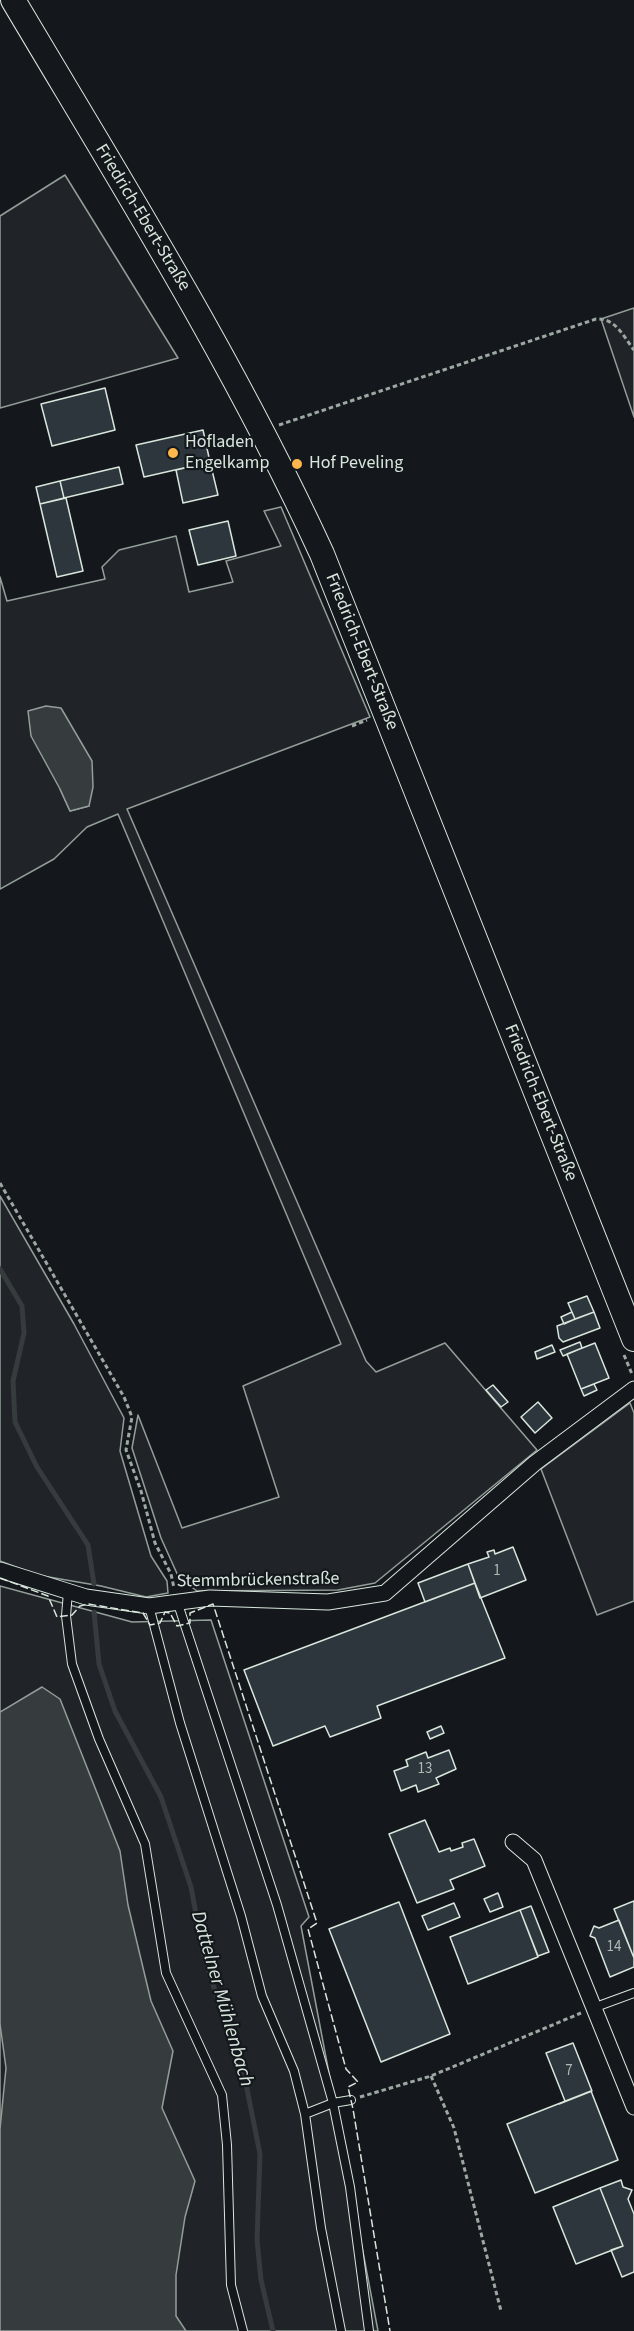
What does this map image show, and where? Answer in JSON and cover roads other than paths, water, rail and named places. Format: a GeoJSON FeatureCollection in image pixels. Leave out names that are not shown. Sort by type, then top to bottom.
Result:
{"type":"FeatureCollection","features":[{"type":"Feature","properties":{"kind":"main road","name":"Friedrich-Ebert-Straße"},"geometry":{"type":"LineString","coordinates":[[13,0],[187,294],[263,430],[322,554],[634,1339]]}},
{"type":"Feature","properties":{"kind":"street","name":"Stemmbrückenstraße"},"geometry":{"type":"LineString","coordinates":[[0,1570],[68,1592],[148,1606],[210,1598],[328,1602],[385,1593],[535,1462],[633,1394]]}},
{"type":"Feature","properties":{"kind":"street"},"geometry":{"type":"LineString","coordinates":[[513,1842],[534,1860],[634,2107]]}},
{"type":"Feature","properties":{"kind":"lane"},"geometry":{"type":"LineString","coordinates":[[68,1592],[66,1616],[72,1664],[99,1739],[145,1844],[166,1973],[222,2095],[227,2145],[231,2285],[243,2331]]}},
{"type":"Feature","properties":{"kind":"lane"},"geometry":{"type":"LineString","coordinates":[[177,1601],[277,1905],[333,2103],[350,2187],[369,2331]]}},
{"type":"Feature","properties":{"kind":"lane"},"geometry":{"type":"LineString","coordinates":[[148,1606],[180,1723],[241,1916],[262,1996],[294,2071],[305,2114],[321,2228],[340,2331]]}},
{"type":"Feature","properties":{"kind":"lane"},"geometry":{"type":"LineString","coordinates":[[593,2008],[634,1992]]}},
{"type":"Feature","properties":{"kind":"lane"},"geometry":{"type":"LineString","coordinates":[[305,2114],[333,2103],[351,2100]]}},
{"type":"Feature","properties":{"kind":"waterway","name":"Dattelner Mühlenbach"},"geometry":{"type":"LineString","coordinates":[[0,1269],[22,1306],[24,1333],[13,1381],[15,1422],[37,1467],[88,1545],[94,1584]]}},
{"type":"Feature","properties":{"kind":"waterway","name":"Dattelner Mühlenbach"},"geometry":{"type":"LineString","coordinates":[[94,1612],[99,1664],[115,1711],[161,1797],[191,1887],[203,1952],[219,2004],[241,2059],[260,2154],[257,2240],[261,2280],[273,2331]]}},
{"type":"Feature","properties":{"kind":"place","name":"Hofladen Engelkamp"},"geometry":{"type":"Point","coordinates":[173,453]}},
{"type":"Feature","properties":{"kind":"place","name":"Hof Peveling"},"geometry":{"type":"Point","coordinates":[297,464]}}]}
